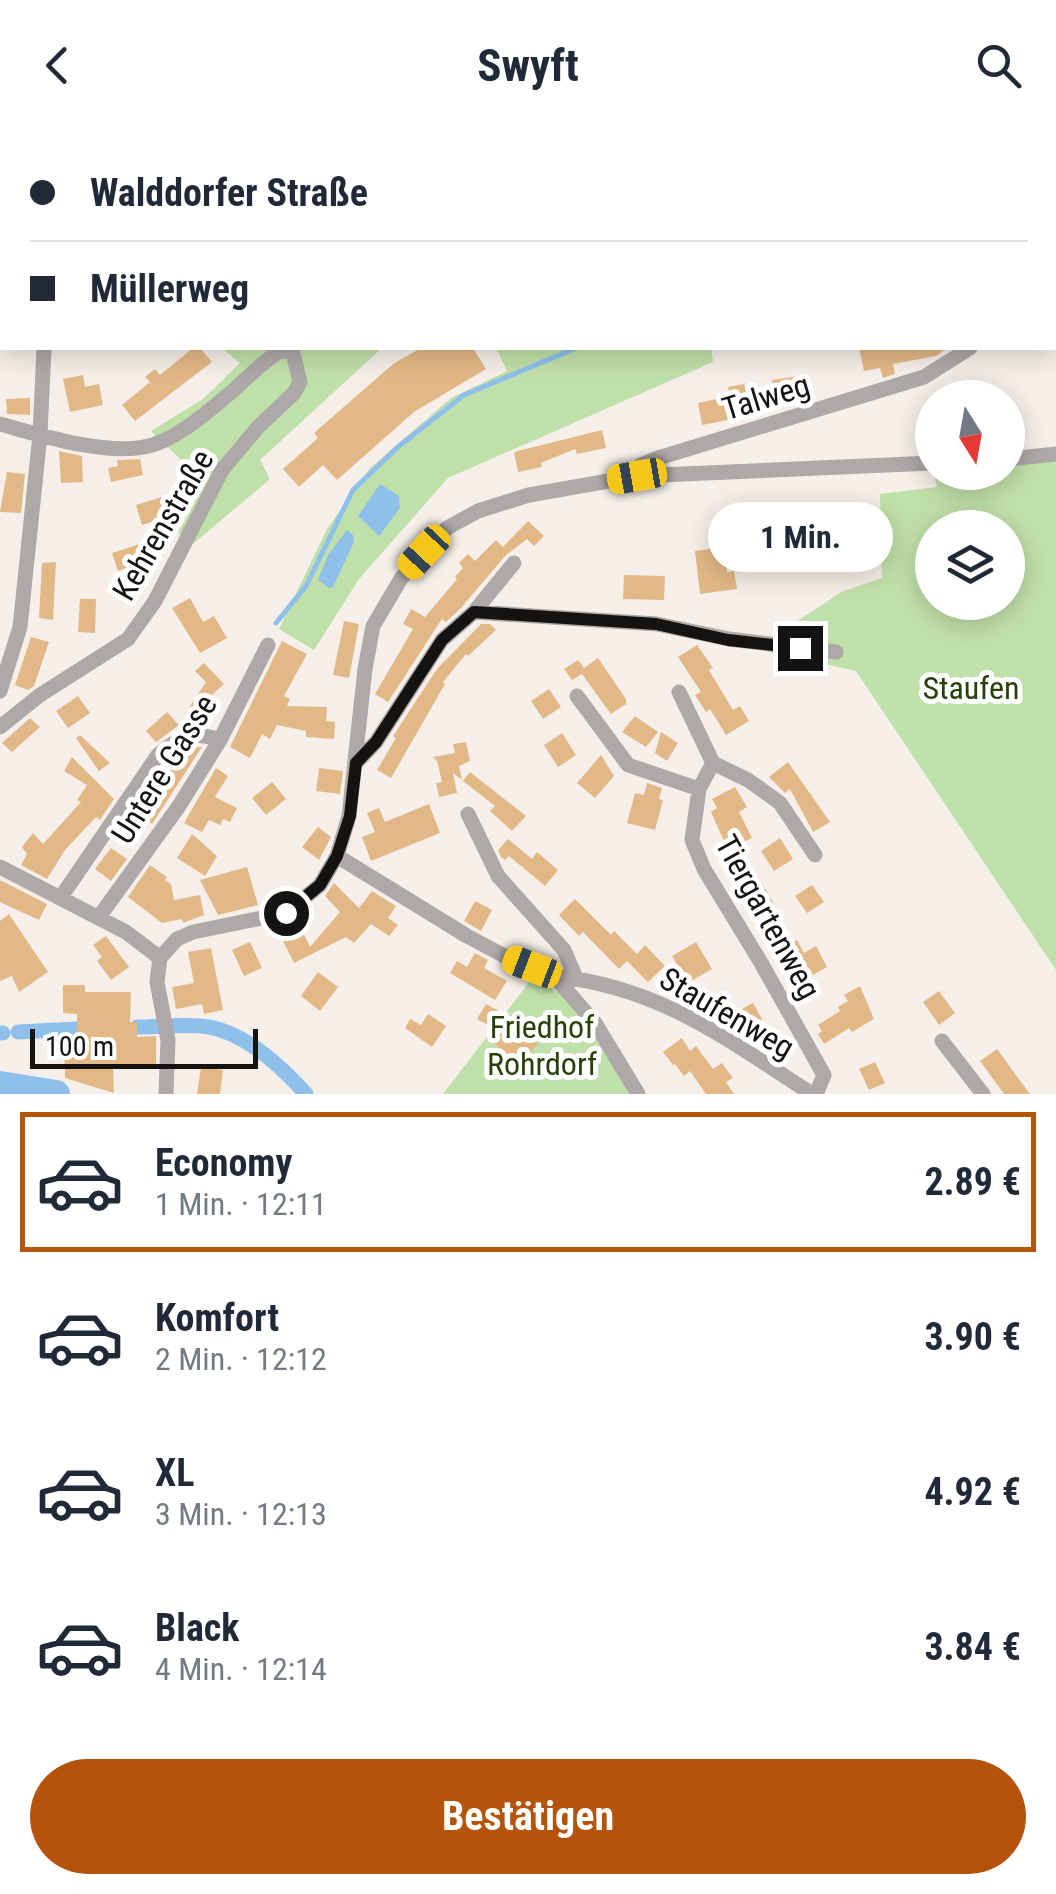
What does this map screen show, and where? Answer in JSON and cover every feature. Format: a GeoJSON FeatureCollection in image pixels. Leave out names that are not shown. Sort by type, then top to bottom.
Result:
{"type":"FeatureCollection","features":[{"type":"Feature","properties":{"kind":"street"},"geometry":{"type":"LineString","coordinates":[[0,691],[20,628],[40,435],[44,350]]}},
{"type":"Feature","properties":{"kind":"street","name":"Kehrenstraße"},"geometry":{"type":"LineString","coordinates":[[0,727],[40,695],[128,639],[155,601],[222,470],[259,426],[294,393],[300,382],[298,363],[294,354],[282,350],[166,440],[144,448],[40,435]]}},
{"type":"Feature","properties":{"kind":"street","name":"Talweg"},"geometry":{"type":"LineString","coordinates":[[637,476],[641,465],[658,458],[924,378],[967,350]]}},
{"type":"Feature","properties":{"kind":"street"},"geometry":{"type":"LineString","coordinates":[[0,424],[40,435]]}},
{"type":"Feature","properties":{"kind":"street"},"geometry":{"type":"LineString","coordinates":[[1025,457],[1056,454]]}},
{"type":"Feature","properties":{"kind":"street"},"geometry":{"type":"LineString","coordinates":[[166,1094],[168,1040],[157,982],[160,958],[177,939],[193,932],[286,913],[320,885],[337,856],[350,816],[373,626],[402,576],[447,528],[478,511],[530,495],[637,476],[915,463]]}},
{"type":"Feature","properties":{"kind":"street"},"geometry":{"type":"LineString","coordinates":[[356,763],[376,742],[442,640],[474,612],[514,563]]}},
{"type":"Feature","properties":{"kind":"street"},"geometry":{"type":"LineString","coordinates":[[474,612],[656,624],[728,640],[836,652]]}},
{"type":"Feature","properties":{"kind":"street","name":"Untere Gasse"},"geometry":{"type":"LineString","coordinates":[[99,917],[179,806],[220,740],[268,645]]}},
{"type":"Feature","properties":{"kind":"street"},"geometry":{"type":"LineString","coordinates":[[679,692],[713,763],[748,780],[780,803],[814,856]]}},
{"type":"Feature","properties":{"kind":"street"},"geometry":{"type":"LineString","coordinates":[[578,696],[628,765],[699,788]]}},
{"type":"Feature","properties":{"kind":"street"},"geometry":{"type":"LineString","coordinates":[[61,897],[158,756],[177,738],[193,734],[220,740]]}},
{"type":"Feature","properties":{"kind":"street","name":"Tiergartenweg"},"geometry":{"type":"LineString","coordinates":[[713,763],[699,788],[692,840],[704,869],[824,1075],[814,1094]]}},
{"type":"Feature","properties":{"kind":"street"},"geometry":{"type":"LineString","coordinates":[[468,814],[498,876],[564,950],[576,978]]}},
{"type":"Feature","properties":{"kind":"street"},"geometry":{"type":"LineString","coordinates":[[337,856],[467,936],[554,976],[595,1023],[638,1094]]}},
{"type":"Feature","properties":{"kind":"street"},"geometry":{"type":"LineString","coordinates":[[0,867],[126,932],[160,958]]}},
{"type":"Feature","properties":{"kind":"street","name":"Staufenweg"},"geometry":{"type":"LineString","coordinates":[[554,976],[628,990],[666,1004],[814,1094]]}},
{"type":"Feature","properties":{"kind":"street"},"geometry":{"type":"LineString","coordinates":[[942,1041],[983,1094]]}},
{"type":"Feature","properties":{"kind":"green space"},"geometry":{"type":"Polygon","coordinates":[[[224,350],[380,350],[260,460],[270,479],[193,544],[178,533],[205,483],[151,431],[203,399],[240,363],[224,350]]]}},
{"type":"Feature","properties":{"kind":"green space"},"geometry":{"type":"Polygon","coordinates":[[[497,350],[711,350],[713,362],[448,478],[359,579],[314,650],[279,629],[327,529],[370,468],[451,398],[507,371],[497,350]]]}},
{"type":"Feature","properties":{"kind":"green space","name":"Staufen"},"geometry":{"type":"Polygon","coordinates":[[[1056,460],[1056,970],[856,671],[756,649],[841,592],[882,578],[880,494],[915,490],[1025,490],[1025,463],[1056,460]]]}},
{"type":"Feature","properties":{"kind":"green space","name":"Friedhof Rohrdorf"},"geometry":{"type":"Polygon","coordinates":[[[534,976],[570,1000],[631,1094],[443,1094],[534,976]]]}},
{"type":"Feature","properties":{"kind":"water"},"geometry":{"type":"Polygon","coordinates":[[[380,484],[399,496],[400,508],[379,536],[358,516],[380,484]]]}},
{"type":"Feature","properties":{"kind":"water"},"geometry":{"type":"Polygon","coordinates":[[[347,530],[354,542],[333,587],[329,588],[318,580],[328,555],[347,530]]]}},
{"type":"Feature","properties":{"kind":"building"},"geometry":{"type":"Polygon","coordinates":[[[191,350],[202,350],[212,362],[135,421],[122,405],[150,382],[145,377],[155,369],[160,375],[191,350]]]}},
{"type":"Feature","properties":{"kind":"building"},"geometry":{"type":"Polygon","coordinates":[[[418,350],[474,350],[486,369],[414,412],[337,480],[323,465],[299,487],[283,469],[318,438],[314,433],[393,364],[418,350]]]}},
{"type":"Feature","properties":{"kind":"building"},"geometry":{"type":"Polygon","coordinates":[[[859,350],[945,350],[936,356],[893,364],[895,374],[883,378],[880,368],[864,371],[859,350]]]}},
{"type":"Feature","properties":{"kind":"building"},"geometry":{"type":"Polygon","coordinates":[[[83,375],[85,387],[99,384],[103,405],[70,412],[63,379],[83,375]]]}},
{"type":"Feature","properties":{"kind":"building"},"geometry":{"type":"Polygon","coordinates":[[[800,376],[803,396],[776,400],[772,380],[800,376]]]}},
{"type":"Feature","properties":{"kind":"building"},"geometry":{"type":"Polygon","coordinates":[[[744,384],[749,406],[726,410],[728,420],[702,425],[698,403],[730,396],[728,387],[744,384]]]}},
{"type":"Feature","properties":{"kind":"building"},"geometry":{"type":"Polygon","coordinates":[[[30,398],[30,415],[7,414],[6,399],[30,398]]]}},
{"type":"Feature","properties":{"kind":"building"},"geometry":{"type":"Polygon","coordinates":[[[602,430],[606,448],[577,454],[575,449],[541,463],[542,467],[518,472],[514,452],[602,430]]]}},
{"type":"Feature","properties":{"kind":"building"},"geometry":{"type":"Polygon","coordinates":[[[59,451],[82,456],[83,482],[61,483],[59,451]]]}},
{"type":"Feature","properties":{"kind":"building"},"geometry":{"type":"Polygon","coordinates":[[[140,459],[143,475],[111,482],[108,468],[118,466],[117,460],[140,459]]]}},
{"type":"Feature","properties":{"kind":"building"},"geometry":{"type":"Polygon","coordinates":[[[7,472],[25,474],[21,513],[0,512],[7,472]]]}},
{"type":"Feature","properties":{"kind":"building"},"geometry":{"type":"Polygon","coordinates":[[[165,496],[171,516],[142,525],[136,505],[165,496]]]}},
{"type":"Feature","properties":{"kind":"building"},"geometry":{"type":"Polygon","coordinates":[[[528,521],[544,536],[534,546],[527,539],[506,555],[460,609],[446,622],[442,619],[388,702],[375,694],[413,629],[403,624],[411,609],[425,617],[457,579],[463,568],[459,563],[468,554],[475,561],[496,540],[503,547],[528,521]]]}},
{"type":"Feature","properties":{"kind":"building"},"geometry":{"type":"Polygon","coordinates":[[[140,544],[146,562],[118,571],[112,553],[140,544]]]}},
{"type":"Feature","properties":{"kind":"building"},"geometry":{"type":"Polygon","coordinates":[[[724,547],[727,572],[734,571],[737,589],[700,594],[695,551],[724,547]]]}},
{"type":"Feature","properties":{"kind":"building"},"geometry":{"type":"Polygon","coordinates":[[[56,562],[53,620],[39,618],[42,563],[56,562]]]}},
{"type":"Feature","properties":{"kind":"building"},"geometry":{"type":"Polygon","coordinates":[[[624,575],[665,576],[664,600],[623,599],[624,575]]]}},
{"type":"Feature","properties":{"kind":"building"},"geometry":{"type":"Polygon","coordinates":[[[190,598],[203,622],[214,616],[227,638],[200,653],[172,608],[190,598]]]}},
{"type":"Feature","properties":{"kind":"building"},"geometry":{"type":"Polygon","coordinates":[[[80,599],[96,599],[95,633],[78,632],[80,599]]]}},
{"type":"Feature","properties":{"kind":"building"},"geometry":{"type":"Polygon","coordinates":[[[344,621],[359,624],[349,678],[333,675],[344,621]]]}},
{"type":"Feature","properties":{"kind":"building"},"geometry":{"type":"Polygon","coordinates":[[[481,624],[490,624],[496,630],[466,654],[443,682],[391,778],[377,770],[396,738],[393,736],[437,669],[481,624]]]}},
{"type":"Feature","properties":{"kind":"building"},"geometry":{"type":"Polygon","coordinates":[[[31,637],[49,642],[34,686],[28,690],[15,685],[31,637]]]}},
{"type":"Feature","properties":{"kind":"building"},"geometry":{"type":"Polygon","coordinates":[[[282,641],[307,654],[284,696],[290,699],[287,706],[327,707],[326,721],[335,722],[334,739],[306,737],[306,731],[277,725],[270,739],[262,734],[250,758],[230,747],[282,641]]]}},
{"type":"Feature","properties":{"kind":"building"},"geometry":{"type":"Polygon","coordinates":[[[697,645],[733,710],[740,706],[749,721],[726,735],[710,709],[706,712],[695,695],[701,692],[678,657],[697,645]]]}},
{"type":"Feature","properties":{"kind":"building"},"geometry":{"type":"Polygon","coordinates":[[[598,658],[626,699],[626,704],[611,714],[582,674],[572,680],[564,669],[578,660],[584,668],[598,658]]]}},
{"type":"Feature","properties":{"kind":"building"},"geometry":{"type":"Polygon","coordinates":[[[204,663],[224,684],[188,717],[185,714],[206,682],[195,671],[204,663]]]}},
{"type":"Feature","properties":{"kind":"building"},"geometry":{"type":"Polygon","coordinates":[[[549,689],[561,707],[543,719],[531,701],[549,689]]]}},
{"type":"Feature","properties":{"kind":"building"},"geometry":{"type":"Polygon","coordinates":[[[78,696],[90,713],[68,728],[56,711],[78,696]]]}},
{"type":"Feature","properties":{"kind":"building"},"geometry":{"type":"Polygon","coordinates":[[[167,712],[179,725],[156,742],[146,731],[167,712]]]}},
{"type":"Feature","properties":{"kind":"building"},"geometry":{"type":"Polygon","coordinates":[[[635,716],[658,732],[646,747],[622,732],[635,716]]]}},
{"type":"Feature","properties":{"kind":"building"},"geometry":{"type":"Polygon","coordinates":[[[30,718],[40,727],[12,752],[2,743],[30,718]]]}},
{"type":"Feature","properties":{"kind":"building"},"geometry":{"type":"Polygon","coordinates":[[[661,732],[678,743],[667,761],[655,753],[661,732]]]}},
{"type":"Feature","properties":{"kind":"building"},"geometry":{"type":"Polygon","coordinates":[[[562,733],[576,755],[558,767],[544,745],[562,733]]]}},
{"type":"Feature","properties":{"kind":"building"},"geometry":{"type":"Polygon","coordinates":[[[80,735],[110,763],[99,771],[76,738],[80,735]]]}},
{"type":"Feature","properties":{"kind":"building"},"geometry":{"type":"Polygon","coordinates":[[[466,742],[470,761],[459,766],[462,780],[453,773],[457,793],[439,797],[436,783],[442,782],[433,757],[455,753],[453,744],[466,742]]]}},
{"type":"Feature","properties":{"kind":"building"},"geometry":{"type":"Polygon","coordinates":[[[202,747],[152,824],[140,815],[125,836],[119,832],[150,787],[156,791],[185,749],[202,747]]]}},
{"type":"Feature","properties":{"kind":"building"},"geometry":{"type":"Polygon","coordinates":[[[601,755],[614,776],[595,798],[577,783],[601,755]]]}},
{"type":"Feature","properties":{"kind":"building"},"geometry":{"type":"Polygon","coordinates":[[[72,757],[114,799],[100,820],[96,817],[65,850],[47,879],[21,865],[27,854],[22,847],[33,833],[43,844],[81,802],[77,800],[87,785],[64,771],[72,757]]]}},
{"type":"Feature","properties":{"kind":"building"},"geometry":{"type":"Polygon","coordinates":[[[788,762],[830,822],[813,832],[790,789],[785,793],[769,777],[788,762]]]}},
{"type":"Feature","properties":{"kind":"building"},"geometry":{"type":"Polygon","coordinates":[[[216,768],[228,776],[215,797],[237,808],[230,822],[223,819],[220,825],[209,820],[202,832],[184,823],[216,768]]]}},
{"type":"Feature","properties":{"kind":"building"},"geometry":{"type":"Polygon","coordinates":[[[319,768],[343,771],[340,794],[316,791],[319,768]]]}},
{"type":"Feature","properties":{"kind":"building"},"geometry":{"type":"Polygon","coordinates":[[[470,772],[526,816],[512,831],[490,811],[495,806],[463,781],[470,772]]]}},
{"type":"Feature","properties":{"kind":"building"},"geometry":{"type":"Polygon","coordinates":[[[272,782],[286,799],[266,815],[252,798],[272,782]]]}},
{"type":"Feature","properties":{"kind":"building"},"geometry":{"type":"Polygon","coordinates":[[[647,783],[662,788],[655,830],[627,823],[635,793],[644,795],[647,783]]]}},
{"type":"Feature","properties":{"kind":"building"},"geometry":{"type":"Polygon","coordinates":[[[735,787],[747,807],[739,812],[752,838],[728,850],[711,812],[717,808],[712,799],[735,787]]]}},
{"type":"Feature","properties":{"kind":"building"},"geometry":{"type":"Polygon","coordinates":[[[429,804],[440,833],[371,861],[362,837],[375,832],[367,813],[379,808],[385,822],[429,804]]]}},
{"type":"Feature","properties":{"kind":"building"},"geometry":{"type":"Polygon","coordinates":[[[318,827],[331,837],[319,860],[302,847],[318,827]]]}},
{"type":"Feature","properties":{"kind":"building"},"geometry":{"type":"Polygon","coordinates":[[[192,834],[217,856],[205,876],[177,858],[192,834]]]}},
{"type":"Feature","properties":{"kind":"building"},"geometry":{"type":"Polygon","coordinates":[[[780,838],[793,859],[774,871],[761,851],[780,838]]]}},
{"type":"Feature","properties":{"kind":"building"},"geometry":{"type":"Polygon","coordinates":[[[508,839],[532,859],[537,852],[558,870],[545,886],[509,856],[505,860],[501,857],[498,850],[508,839]]]}},
{"type":"Feature","properties":{"kind":"building"},"geometry":{"type":"Polygon","coordinates":[[[111,848],[127,859],[111,881],[95,869],[111,848]]]}},
{"type":"Feature","properties":{"kind":"building"},"geometry":{"type":"Polygon","coordinates":[[[150,865],[167,877],[174,900],[200,895],[204,915],[183,923],[182,919],[162,923],[128,897],[150,865]]]}},
{"type":"Feature","properties":{"kind":"building"},"geometry":{"type":"Polygon","coordinates":[[[247,867],[258,905],[218,915],[200,880],[247,867]]]}},
{"type":"Feature","properties":{"kind":"building"},"geometry":{"type":"Polygon","coordinates":[[[755,871],[774,904],[753,915],[735,882],[755,871]]]}},
{"type":"Feature","properties":{"kind":"building"},"geometry":{"type":"Polygon","coordinates":[[[0,880],[47,904],[39,920],[0,902],[0,880]]]}},
{"type":"Feature","properties":{"kind":"building"},"geometry":{"type":"Polygon","coordinates":[[[334,883],[359,908],[372,891],[396,906],[388,918],[398,925],[389,936],[371,924],[354,943],[346,937],[294,963],[281,937],[301,928],[310,947],[340,912],[325,896],[334,883]]]}},
{"type":"Feature","properties":{"kind":"building"},"geometry":{"type":"Polygon","coordinates":[[[812,885],[824,902],[807,913],[795,896],[812,885]]]}},
{"type":"Feature","properties":{"kind":"building"},"geometry":{"type":"Polygon","coordinates":[[[575,899],[611,935],[614,931],[637,954],[645,945],[665,966],[648,982],[627,961],[619,969],[583,932],[579,936],[559,915],[575,899]]]}},
{"type":"Feature","properties":{"kind":"building"},"geometry":{"type":"Polygon","coordinates":[[[475,901],[492,910],[481,931],[464,921],[475,901]]]}},
{"type":"Feature","properties":{"kind":"building"},"geometry":{"type":"Polygon","coordinates":[[[9,914],[48,972],[19,992],[12,976],[0,981],[0,921],[9,914]]]}},
{"type":"Feature","properties":{"kind":"building"},"geometry":{"type":"Polygon","coordinates":[[[106,936],[129,967],[111,980],[97,961],[102,957],[93,945],[106,936]]]}},
{"type":"Feature","properties":{"kind":"building"},"geometry":{"type":"Polygon","coordinates":[[[797,940],[804,953],[816,946],[827,967],[806,979],[795,958],[791,960],[785,947],[797,940]]]}},
{"type":"Feature","properties":{"kind":"building"},"geometry":{"type":"Polygon","coordinates":[[[250,942],[262,968],[244,976],[232,950],[250,942]]]}},
{"type":"Feature","properties":{"kind":"building"},"geometry":{"type":"Polygon","coordinates":[[[696,942],[712,969],[688,983],[672,956],[696,942]]]}},
{"type":"Feature","properties":{"kind":"building"},"geometry":{"type":"Polygon","coordinates":[[[211,948],[223,1010],[204,1014],[202,1004],[176,1009],[172,987],[194,983],[188,952],[211,948]]]}},
{"type":"Feature","properties":{"kind":"building"},"geometry":{"type":"Polygon","coordinates":[[[475,953],[488,960],[484,968],[507,981],[495,1000],[450,973],[457,961],[467,967],[475,953]]]}},
{"type":"Feature","properties":{"kind":"building"},"geometry":{"type":"Polygon","coordinates":[[[318,972],[338,987],[320,1011],[301,996],[318,972]]]}},
{"type":"Feature","properties":{"kind":"building"},"geometry":{"type":"Polygon","coordinates":[[[63,985],[85,985],[85,992],[131,992],[130,1022],[137,1022],[137,1037],[156,1036],[156,1065],[113,1066],[114,1093],[65,1078],[64,1039],[77,1039],[77,1014],[63,1013],[63,985]]]}},
{"type":"Feature","properties":{"kind":"building"},"geometry":{"type":"Polygon","coordinates":[[[860,986],[874,1019],[852,1032],[849,1028],[824,1044],[818,1025],[840,1011],[838,1007],[848,1001],[844,995],[860,986]]]}},
{"type":"Feature","properties":{"kind":"building"},"geometry":{"type":"Polygon","coordinates":[[[939,991],[955,1013],[939,1025],[923,1002],[939,991]]]}},
{"type":"Feature","properties":{"kind":"building"},"geometry":{"type":"Polygon","coordinates":[[[753,1003],[768,1030],[750,1040],[743,1036],[731,1015],[753,1003]]]}},
{"type":"Feature","properties":{"kind":"building"},"geometry":{"type":"Polygon","coordinates":[[[486,1004],[510,1017],[538,1044],[511,1071],[492,1053],[498,1047],[489,1038],[497,1030],[477,1019],[486,1004]]]}},
{"type":"Feature","properties":{"kind":"building"},"geometry":{"type":"Polygon","coordinates":[[[428,1014],[446,1026],[432,1047],[405,1028],[410,1019],[421,1025],[428,1014]]]}},
{"type":"Feature","properties":{"kind":"building"},"geometry":{"type":"Polygon","coordinates":[[[682,1038],[690,1051],[696,1046],[713,1069],[722,1063],[733,1078],[726,1082],[734,1094],[706,1094],[690,1071],[684,1076],[673,1065],[663,1052],[682,1038]]]}},
{"type":"Feature","properties":{"kind":"building"},"geometry":{"type":"Polygon","coordinates":[[[997,1049],[1030,1094],[1004,1094],[980,1061],[997,1049]]]}},
{"type":"Feature","properties":{"kind":"building"},"geometry":{"type":"Polygon","coordinates":[[[875,1062],[885,1083],[869,1090],[859,1069],[875,1062]]]}},
{"type":"Feature","properties":{"kind":"building"},"geometry":{"type":"Polygon","coordinates":[[[201,1067],[223,1070],[220,1094],[197,1094],[201,1067]]]}},
{"type":"Feature","properties":{"kind":"waterway"},"geometry":{"type":"LineString","coordinates":[[276,623],[306,586],[353,490],[399,446],[464,395],[571,350]]}},
{"type":"Feature","properties":{"kind":"waterway"},"geometry":{"type":"LineString","coordinates":[[137,1027],[192,1025],[237,1036],[286,1073],[306,1094]]}},
{"type":"Feature","properties":{"kind":"waterway"},"geometry":{"type":"LineString","coordinates":[[18,1032],[96,1028]]}},
{"type":"Feature","properties":{"kind":"waterway"},"geometry":{"type":"LineString","coordinates":[[0,1085],[56,1094]]}},
{"type":"Feature","properties":{"kind":"route"},"geometry":{"type":"LineString","coordinates":[[286,913],[320,885],[337,856],[350,816],[356,763],[376,742],[442,640],[474,612],[656,624],[728,640],[800,648]]}}]}
